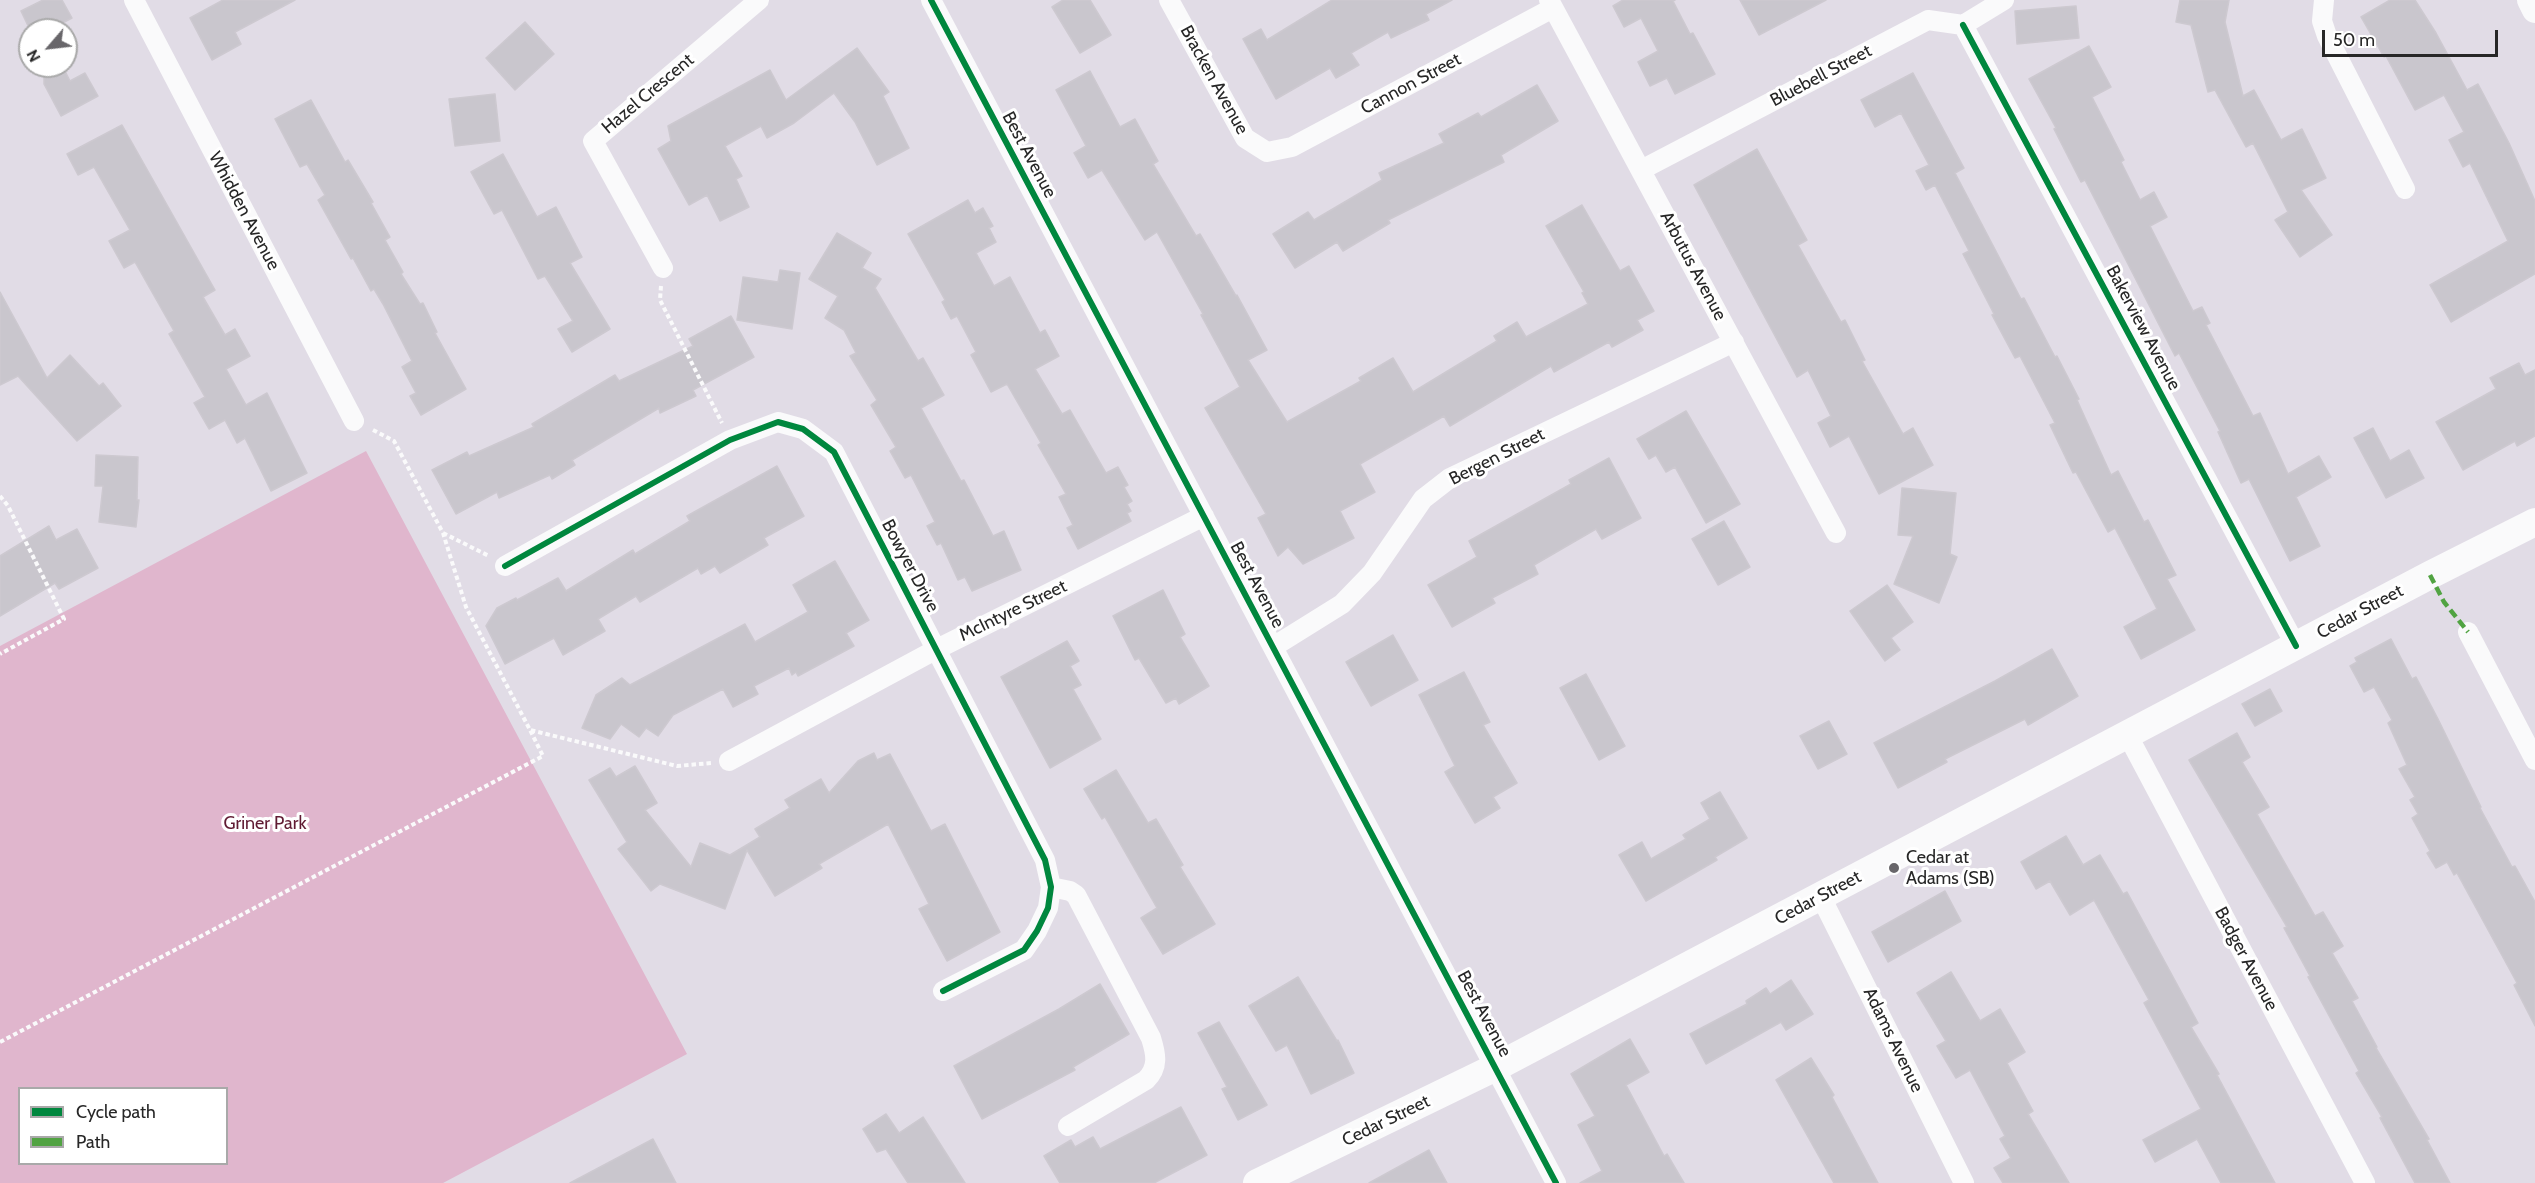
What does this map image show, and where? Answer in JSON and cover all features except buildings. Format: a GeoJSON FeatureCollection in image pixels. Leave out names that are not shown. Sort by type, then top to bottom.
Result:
{"type":"FeatureCollection","features":[{"type":"Feature","properties":{"kind":"main road","name":"Cedar Street"},"geometry":{"type":"LineString","coordinates":[[1257,1183],[1497,1067],[2127,734],[2535,522]]}},
{"type":"Feature","properties":{"kind":"street","name":"Whidden Avenue"},"geometry":{"type":"LineString","coordinates":[[134,0],[354,421]]}},
{"type":"Feature","properties":{"kind":"street","name":"Hazel Crescent"},"geometry":{"type":"LineString","coordinates":[[663,268],[593,141],[759,0]]}},
{"type":"Feature","properties":{"kind":"street","name":"Best Avenue"},"geometry":{"type":"LineString","coordinates":[[931,0],[1272,647],[1497,1067],[1556,1183]]}},
{"type":"Feature","properties":{"kind":"street","name":"Bracken Avenue"},"geometry":{"type":"LineString","coordinates":[[1169,0],[1245,138],[1267,153]]}},
{"type":"Feature","properties":{"kind":"street"},"geometry":{"type":"LineString","coordinates":[[1963,25],[2004,0]]}},
{"type":"Feature","properties":{"kind":"street"},"geometry":{"type":"LineString","coordinates":[[2324,0],[2322,21],[2327,36],[2405,189]]}},
{"type":"Feature","properties":{"kind":"street"},"geometry":{"type":"LineString","coordinates":[[2530,0],[2535,10]]}},
{"type":"Feature","properties":{"kind":"street","name":"Cannon Street"},"geometry":{"type":"LineString","coordinates":[[1267,153],[1292,147],[1551,4]]}},
{"type":"Feature","properties":{"kind":"street","name":"Arbutus Avenue"},"geometry":{"type":"LineString","coordinates":[[1551,4],[1836,532]]}},
{"type":"Feature","properties":{"kind":"street","name":"Bluebell Street"},"geometry":{"type":"LineString","coordinates":[[1641,170],[1928,20],[1963,25]]}},
{"type":"Feature","properties":{"kind":"street","name":"Bakerview Avenue"},"geometry":{"type":"LineString","coordinates":[[1963,25],[2296,646]]}},
{"type":"Feature","properties":{"kind":"street","name":"Bergen Street"},"geometry":{"type":"LineString","coordinates":[[1272,647],[1342,604],[1372,573],[1423,499],[1450,478],[1734,342]]}},
{"type":"Feature","properties":{"kind":"street","name":"Bowyer Drive"},"geometry":{"type":"LineString","coordinates":[[505,566],[730,440],[778,422],[803,429],[834,452],[1045,860],[1051,887],[1048,908],[1037,931],[1024,950],[944,992]]}},
{"type":"Feature","properties":{"kind":"street","name":"McIntyre Street"},"geometry":{"type":"LineString","coordinates":[[729,761],[937,649],[1204,516]]}},
{"type":"Feature","properties":{"kind":"street"},"geometry":{"type":"LineString","coordinates":[[2468,632],[2535,760]]}},
{"type":"Feature","properties":{"kind":"street","name":"Badger Avenue"},"geometry":{"type":"LineString","coordinates":[[2127,734],[2365,1183]]}},
{"type":"Feature","properties":{"kind":"street"},"geometry":{"type":"LineString","coordinates":[[1051,887],[1070,891],[1076,895],[1151,1038],[1156,1059],[1153,1073],[1146,1080],[1068,1126]]}},
{"type":"Feature","properties":{"kind":"street","name":"Adams Avenue"},"geometry":{"type":"LineString","coordinates":[[1821,897],[1964,1183]]}},
{"type":"Feature","properties":{"kind":"path"},"geometry":{"type":"LineString","coordinates":[[663,268],[660,300],[730,440]]}},
{"type":"Feature","properties":{"kind":"path"},"geometry":{"type":"LineString","coordinates":[[0,1042],[543,756],[466,607],[444,533],[394,441],[354,421]]}},
{"type":"Feature","properties":{"kind":"path"},"geometry":{"type":"LineString","coordinates":[[0,496],[8,506],[64,619],[0,654]]}},
{"type":"Feature","properties":{"kind":"path"},"geometry":{"type":"LineString","coordinates":[[444,533],[484,552],[505,566]]}},
{"type":"Feature","properties":{"kind":"path"},"geometry":{"type":"LineString","coordinates":[[530,730],[677,766],[729,761]]}},
{"type":"Feature","properties":{"kind":"green space","name":"Griner Park"},"geometry":{"type":"Polygon","coordinates":[[[366,451],[687,1054],[443,1183],[0,1183],[0,646],[366,451]]]}},
{"type":"Feature","properties":{"kind":"marked path"},"geometry":{"type":"LineString","coordinates":[[2430,575],[2444,602],[2468,632]]}},
{"type":"Feature","properties":{"kind":"cycle path"},"geometry":{"type":"LineString","coordinates":[[931,0],[1556,1183]]}},
{"type":"Feature","properties":{"kind":"cycle path"},"geometry":{"type":"LineString","coordinates":[[1963,25],[2296,646]]}},
{"type":"Feature","properties":{"kind":"cycle path"},"geometry":{"type":"LineString","coordinates":[[505,566],[730,440],[778,422],[803,429],[834,452],[1045,860],[1051,887],[1048,908],[1037,931],[1024,950],[943,991]]}},
{"type":"Feature","properties":{"kind":"place","name":"Cedar at Adams (SB)"},"geometry":{"type":"Point","coordinates":[1894,868]}}]}
